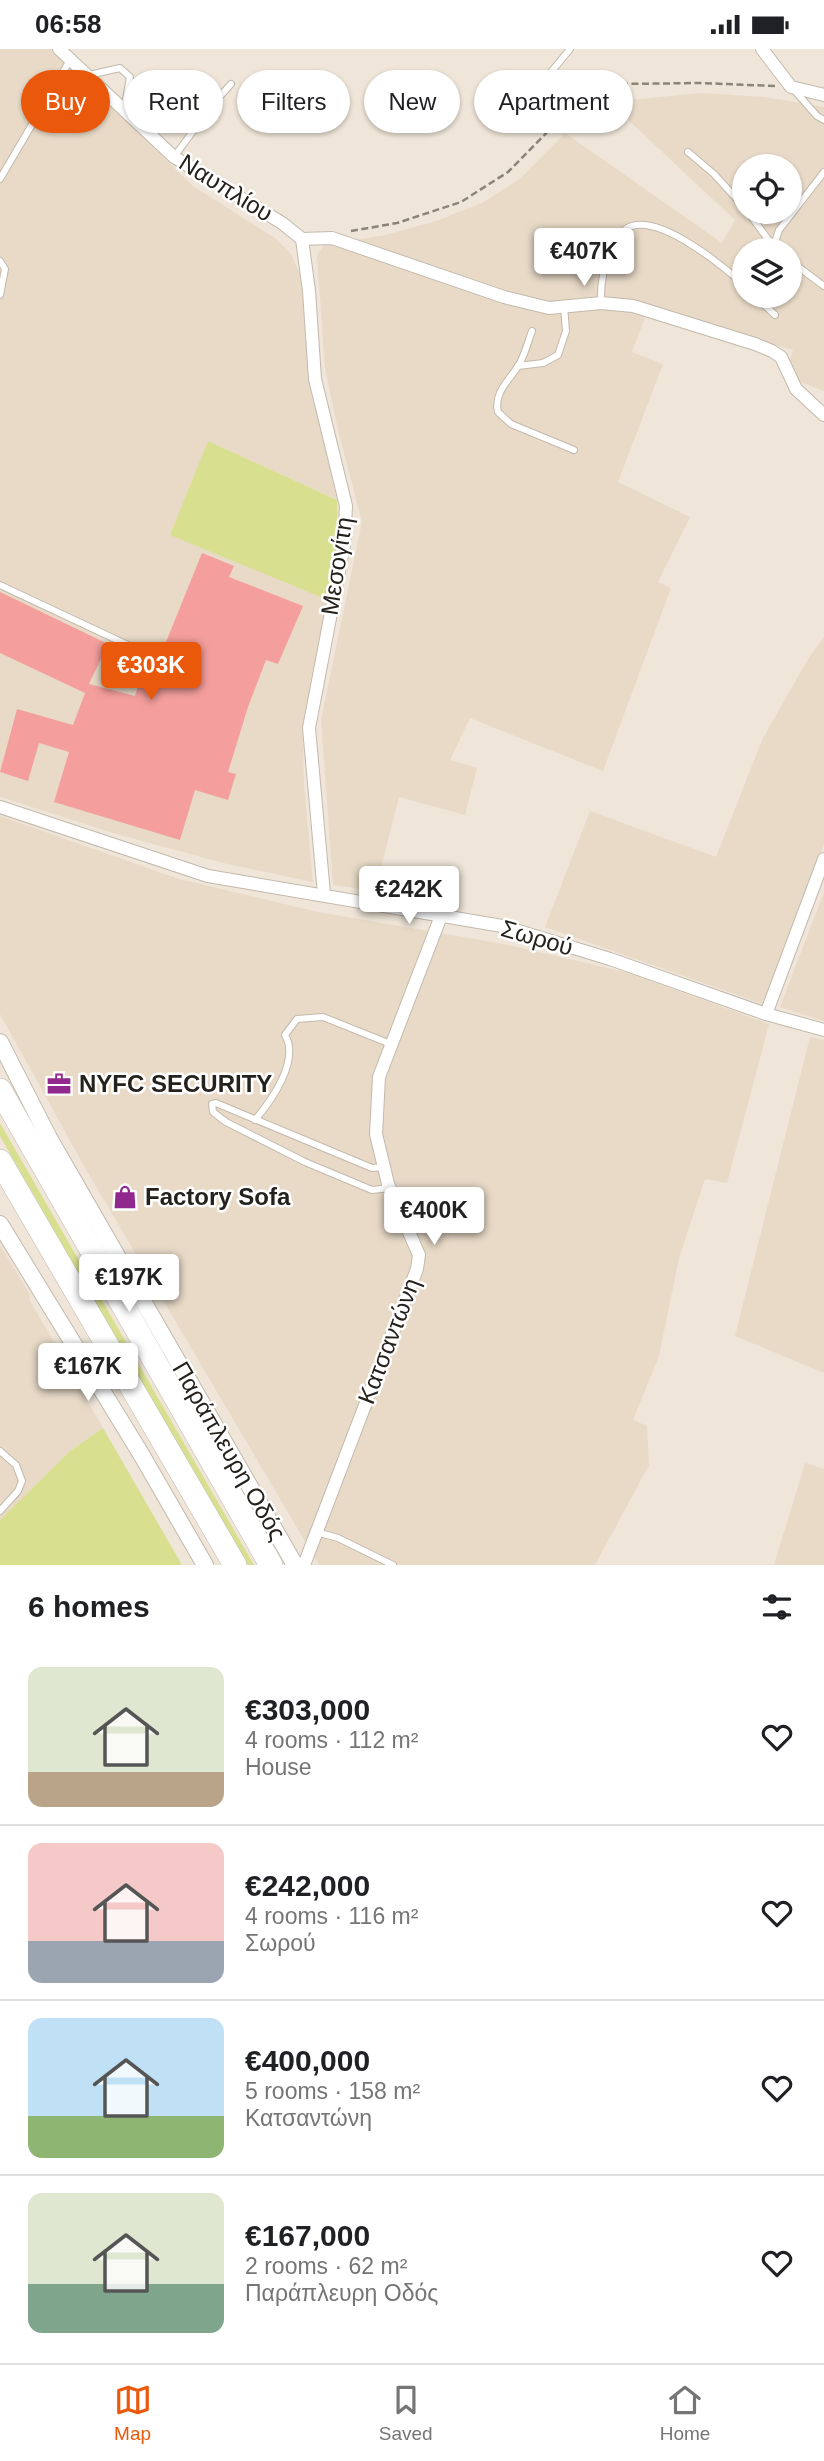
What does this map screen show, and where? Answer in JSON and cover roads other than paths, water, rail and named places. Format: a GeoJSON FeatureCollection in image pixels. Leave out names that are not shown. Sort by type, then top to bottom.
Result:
{"type":"FeatureCollection","features":[{"type":"Feature","properties":{"kind":"highway"},"geometry":{"type":"LineString","coordinates":[[0,1090],[271,1565]]}},
{"type":"Feature","properties":{"kind":"highway"},"geometry":{"type":"LineString","coordinates":[[0,1161],[235,1565]]}},
{"type":"Feature","properties":{"kind":"street","name":"Ναυπλίου"},"geometry":{"type":"LineString","coordinates":[[59,49],[82,70]]}},
{"type":"Feature","properties":{"kind":"street"},"geometry":{"type":"LineString","coordinates":[[762,49],[791,87],[824,95]]}},
{"type":"Feature","properties":{"kind":"street","name":"Ναυπλίου"},"geometry":{"type":"LineString","coordinates":[[110,97],[124,110]]}},
{"type":"Feature","properties":{"kind":"street","name":"Ναυπλίου"},"geometry":{"type":"LineString","coordinates":[[148,133],[174,157],[282,223],[302,239]]}},
{"type":"Feature","properties":{"kind":"street"},"geometry":{"type":"LineString","coordinates":[[302,239],[332,238],[504,297],[550,308],[601,303],[633,306],[755,344],[781,356],[796,389],[824,415]]}},
{"type":"Feature","properties":{"kind":"street","name":"Μεσογίτη"},"geometry":{"type":"LineString","coordinates":[[302,239],[309,291],[315,379],[346,506],[344,545],[309,728],[324,894]]}},
{"type":"Feature","properties":{"kind":"street","name":"Σωρού"},"geometry":{"type":"LineString","coordinates":[[0,807],[208,876],[502,926],[586,951],[766,1014],[824,1030]]}},
{"type":"Feature","properties":{"kind":"street"},"geometry":{"type":"LineString","coordinates":[[766,1014],[824,859]]}},
{"type":"Feature","properties":{"kind":"street","name":"Κατσαντώνη"},"geometry":{"type":"LineString","coordinates":[[304,1565],[417,1269],[419,1255],[390,1188],[376,1134],[379,1077],[440,916]]}},
{"type":"Feature","properties":{"kind":"street","name":"Παράπλευρη Οδός"},"geometry":{"type":"LineString","coordinates":[[0,1042],[49,1138],[295,1565]]}},
{"type":"Feature","properties":{"kind":"street"},"geometry":{"type":"LineString","coordinates":[[0,1224],[141,1454],[205,1565]]}},
{"type":"Feature","properties":{"kind":"lane"},"geometry":{"type":"LineString","coordinates":[[553,70],[570,49]]}},
{"type":"Feature","properties":{"kind":"lane"},"geometry":{"type":"LineString","coordinates":[[0,179],[70,59]]}},
{"type":"Feature","properties":{"kind":"lane"},"geometry":{"type":"LineString","coordinates":[[174,157],[231,84]]}},
{"type":"Feature","properties":{"kind":"lane"},"geometry":{"type":"LineString","coordinates":[[791,87],[817,116],[824,120]]}},
{"type":"Feature","properties":{"kind":"lane"},"geometry":{"type":"LineString","coordinates":[[688,152],[732,194]]}},
{"type":"Feature","properties":{"kind":"lane"},"geometry":{"type":"LineString","coordinates":[[777,238],[779,230],[824,172]]}},
{"type":"Feature","properties":{"kind":"lane"},"geometry":{"type":"LineString","coordinates":[[601,303],[604,266],[615,240],[631,226],[650,225],[678,237],[732,274]]}},
{"type":"Feature","properties":{"kind":"lane"},"geometry":{"type":"LineString","coordinates":[[0,261],[5,269],[0,295]]}},
{"type":"Feature","properties":{"kind":"lane"},"geometry":{"type":"LineString","coordinates":[[802,270],[824,286]]}},
{"type":"Feature","properties":{"kind":"lane"},"geometry":{"type":"LineString","coordinates":[[518,366],[543,363],[558,355],[566,331],[564,306]]}},
{"type":"Feature","properties":{"kind":"lane"},"geometry":{"type":"LineString","coordinates":[[768,308],[775,315]]}},
{"type":"Feature","properties":{"kind":"lane"},"geometry":{"type":"LineString","coordinates":[[532,331],[518,366],[502,387],[498,412],[511,424],[574,450]]}},
{"type":"Feature","properties":{"kind":"lane"},"geometry":{"type":"LineString","coordinates":[[0,585],[132,647]]}},
{"type":"Feature","properties":{"kind":"lane"},"geometry":{"type":"LineString","coordinates":[[255,1120],[266,1106],[290,1060],[290,1043],[285,1035],[297,1019],[323,1017],[393,1045]]}},
{"type":"Feature","properties":{"kind":"lane"},"geometry":{"type":"LineString","coordinates":[[384,1167],[372,1168],[216,1103],[212,1104],[213,1112],[226,1122],[305,1162],[372,1190],[390,1188]]}},
{"type":"Feature","properties":{"kind":"lane"},"geometry":{"type":"LineString","coordinates":[[0,1451],[16,1465],[22,1481],[18,1491],[0,1511]]}},
{"type":"Feature","properties":{"kind":"lane"},"geometry":{"type":"LineString","coordinates":[[316,1532],[338,1538],[393,1565]]}},
{"type":"Feature","properties":{"kind":"place","name":"NYFC SECURITY"},"geometry":{"type":"Point","coordinates":[59,1084]}},
{"type":"Feature","properties":{"kind":"place","name":"Factory Sofa"},"geometry":{"type":"Point","coordinates":[125,1197]}}]}
